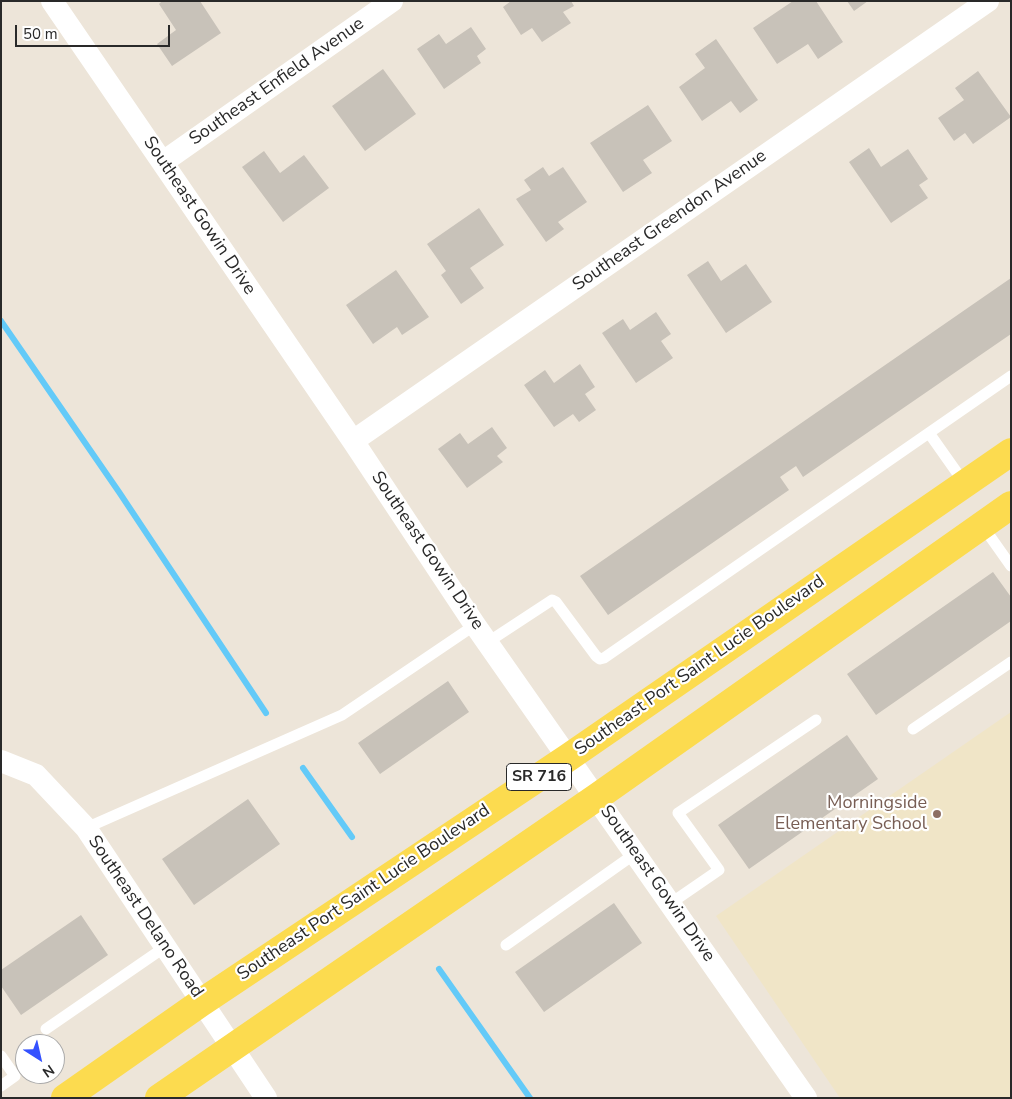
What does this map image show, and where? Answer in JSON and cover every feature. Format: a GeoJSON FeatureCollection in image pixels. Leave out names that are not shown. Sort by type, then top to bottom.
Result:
{"type":"FeatureCollection","features":[{"type":"Feature","properties":{"kind":"main road","name":"Southeast Port Saint Lucie Boulevard"},"geometry":{"type":"LineString","coordinates":[[65,1098],[202,1002],[569,757],[1011,452]]}},
{"type":"Feature","properties":{"kind":"main road","name":"SR 716"},"geometry":{"type":"LineString","coordinates":[[159,1098],[597,797],[1011,505]]}},
{"type":"Feature","properties":{"kind":"street","name":"Southeast Gowin Drive"},"geometry":{"type":"LineString","coordinates":[[52,1],[482,633],[806,1098]]}},
{"type":"Feature","properties":{"kind":"street","name":"Southeast Enfield Avenue"},"geometry":{"type":"LineString","coordinates":[[162,162],[392,1]]}},
{"type":"Feature","properties":{"kind":"street","name":"Southeast Greendon Avenue"},"geometry":{"type":"LineString","coordinates":[[353,441],[988,1]]}},
{"type":"Feature","properties":{"kind":"street","name":"Southeast Delano Road"},"geometry":{"type":"LineString","coordinates":[[1,761],[36,774],[86,828],[266,1098]]}},
{"type":"Feature","properties":{"kind":"lane"},"geometry":{"type":"LineString","coordinates":[[86,828],[342,715],[482,633],[552,600],[556,602],[596,656],[600,659],[604,658],[1011,376]]}},
{"type":"Feature","properties":{"kind":"lane"},"geometry":{"type":"LineString","coordinates":[[929,433],[965,484]]}},
{"type":"Feature","properties":{"kind":"lane"},"geometry":{"type":"LineString","coordinates":[[982,525],[1011,566]]}},
{"type":"Feature","properties":{"kind":"lane"},"geometry":{"type":"LineString","coordinates":[[913,729],[1011,662]]}},
{"type":"Feature","properties":{"kind":"lane"},"geometry":{"type":"LineString","coordinates":[[671,903],[719,870],[678,813],[816,720]]}},
{"type":"Feature","properties":{"kind":"lane"},"geometry":{"type":"LineString","coordinates":[[506,944],[636,853]]}},
{"type":"Feature","properties":{"kind":"lane"},"geometry":{"type":"LineString","coordinates":[[46,1029],[165,947]]}},
{"type":"Feature","properties":{"kind":"lane"},"geometry":{"type":"LineString","coordinates":[[1,1056],[15,1076],[1,1086]]}},
{"type":"Feature","properties":{"kind":"shaded area","name":"Morningside Elementary School"},"geometry":{"type":"Polygon","coordinates":[[[1011,712],[1011,1098],[840,1098],[716,916],[1011,712]]]}},
{"type":"Feature","properties":{"kind":"building"},"geometry":{"type":"Polygon","coordinates":[[[162,1],[200,1],[221,33],[172,66],[157,44],[176,30],[159,4],[162,1]]]}},
{"type":"Feature","properties":{"kind":"building"},"geometry":{"type":"Polygon","coordinates":[[[511,1],[571,1],[574,6],[563,12],[571,23],[542,42],[532,28],[521,35],[503,7],[511,1]]]}},
{"type":"Feature","properties":{"kind":"building"},"geometry":{"type":"Polygon","coordinates":[[[793,1],[816,1],[843,42],[818,59],[808,44],[777,64],[753,28],[793,1]]]}},
{"type":"Feature","properties":{"kind":"building"},"geometry":{"type":"Polygon","coordinates":[[[847,1],[868,1],[854,11],[847,1]]]}},
{"type":"Feature","properties":{"kind":"building"},"geometry":{"type":"Polygon","coordinates":[[[471,27],[486,49],[477,56],[481,63],[444,89],[417,49],[439,34],[446,44],[471,27]]]}},
{"type":"Feature","properties":{"kind":"building"},"geometry":{"type":"Polygon","coordinates":[[[716,39],[758,100],[740,113],[731,101],[702,121],[679,87],[705,68],[695,54],[716,39]]]}},
{"type":"Feature","properties":{"kind":"building"},"geometry":{"type":"Polygon","coordinates":[[[383,69],[416,114],[365,151],[332,106],[383,69]]]}},
{"type":"Feature","properties":{"kind":"building"},"geometry":{"type":"Polygon","coordinates":[[[978,71],[1011,117],[973,144],[965,133],[954,141],[938,118],[964,100],[955,88],[978,71]]]}},
{"type":"Feature","properties":{"kind":"building"},"geometry":{"type":"Polygon","coordinates":[[[648,105],[672,141],[643,160],[652,173],[623,192],[590,143],[648,105]]]}},
{"type":"Feature","properties":{"kind":"building"},"geometry":{"type":"Polygon","coordinates":[[[869,148],[881,167],[908,149],[928,179],[919,185],[928,198],[891,223],[849,162],[869,148]]]}},
{"type":"Feature","properties":{"kind":"building"},"geometry":{"type":"Polygon","coordinates":[[[264,151],[280,173],[304,155],[329,188],[283,222],[242,167],[264,151]]]}},
{"type":"Feature","properties":{"kind":"building"},"geometry":{"type":"Polygon","coordinates":[[[543,167],[549,176],[563,167],[587,202],[558,222],[564,229],[546,242],[516,199],[531,190],[524,180],[543,167]]]}},
{"type":"Feature","properties":{"kind":"building"},"geometry":{"type":"Polygon","coordinates":[[[479,208],[504,245],[470,268],[484,288],[461,304],[441,275],[446,271],[427,244],[479,208]]]}},
{"type":"Feature","properties":{"kind":"building"},"geometry":{"type":"Polygon","coordinates":[[[708,261],[721,281],[746,264],[772,302],[726,333],[687,275],[708,261]]]}},
{"type":"Feature","properties":{"kind":"building"},"geometry":{"type":"Polygon","coordinates":[[[396,270],[429,317],[402,335],[397,327],[373,344],[346,305],[396,270]]]}},
{"type":"Feature","properties":{"kind":"building"},"geometry":{"type":"Polygon","coordinates":[[[1011,278],[1011,334],[803,477],[796,466],[780,477],[789,490],[608,615],[580,576],[1011,278]]]}},
{"type":"Feature","properties":{"kind":"building"},"geometry":{"type":"Polygon","coordinates":[[[656,312],[671,334],[661,341],[673,358],[636,383],[602,333],[623,319],[630,330],[656,312]]]}},
{"type":"Feature","properties":{"kind":"building"},"geometry":{"type":"Polygon","coordinates":[[[580,364],[595,387],[585,394],[596,410],[579,422],[573,414],[554,427],[524,385],[545,370],[554,383],[580,364]]]}},
{"type":"Feature","properties":{"kind":"building"},"geometry":{"type":"Polygon","coordinates":[[[492,427],[507,448],[497,456],[503,462],[467,488],[438,449],[460,433],[468,444],[492,427]]]}},
{"type":"Feature","properties":{"kind":"building"},"geometry":{"type":"Polygon","coordinates":[[[993,572],[1011,597],[1011,621],[876,715],[847,674],[993,572]]]}},
{"type":"Feature","properties":{"kind":"building"},"geometry":{"type":"Polygon","coordinates":[[[448,681],[469,712],[380,774],[358,743],[448,681]]]}},
{"type":"Feature","properties":{"kind":"building"},"geometry":{"type":"Polygon","coordinates":[[[847,735],[878,779],[749,869],[718,825],[847,735]]]}},
{"type":"Feature","properties":{"kind":"building"},"geometry":{"type":"Polygon","coordinates":[[[248,799],[280,844],[194,905],[162,859],[248,799]]]}},
{"type":"Feature","properties":{"kind":"building"},"geometry":{"type":"Polygon","coordinates":[[[614,903],[642,943],[544,1012],[515,972],[614,903]]]}},
{"type":"Feature","properties":{"kind":"building"},"geometry":{"type":"Polygon","coordinates":[[[81,915],[108,955],[21,1015],[1,986],[1,970],[81,915]]]}},
{"type":"Feature","properties":{"kind":"waterway"},"geometry":{"type":"LineString","coordinates":[[1,321],[119,492],[266,713]]}},
{"type":"Feature","properties":{"kind":"waterway"},"geometry":{"type":"LineString","coordinates":[[303,768],[352,837]]}},
{"type":"Feature","properties":{"kind":"waterway"},"geometry":{"type":"LineString","coordinates":[[439,969],[530,1098]]}},
{"type":"Feature","properties":{"kind":"place","name":"Morningside Elementary School"},"geometry":{"type":"Point","coordinates":[937,814]}}]}
